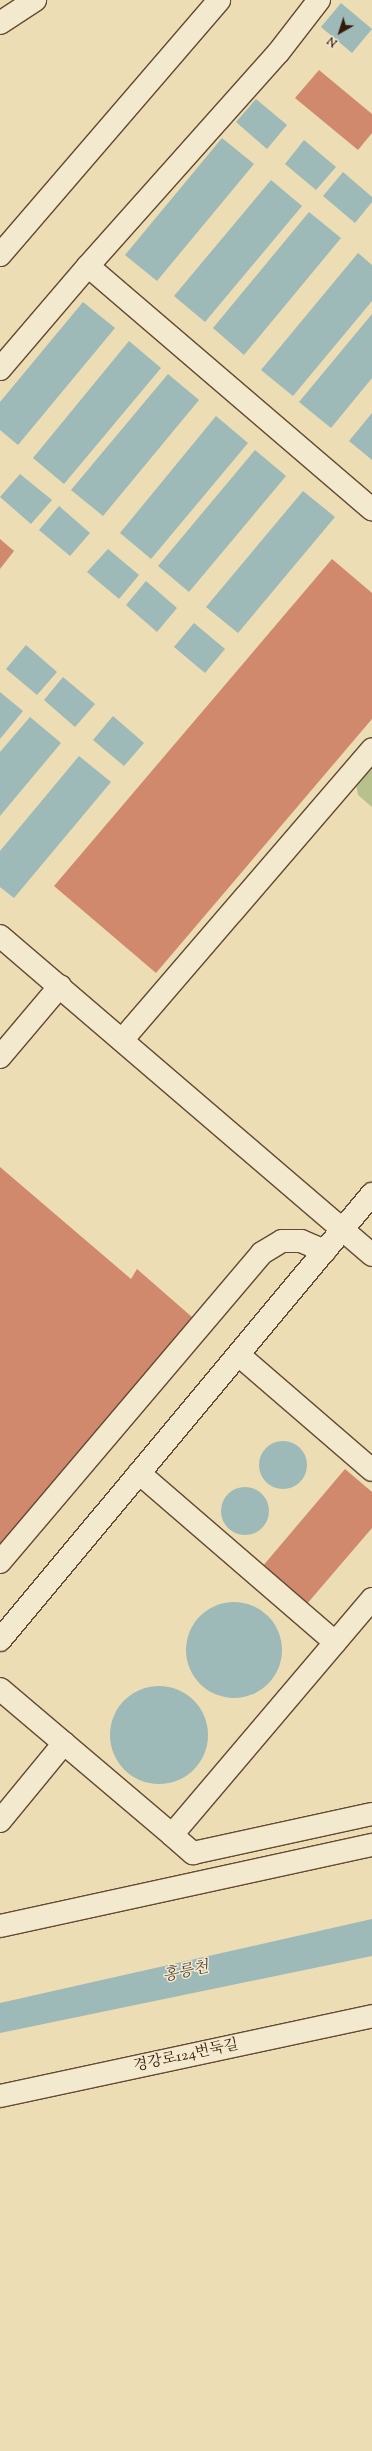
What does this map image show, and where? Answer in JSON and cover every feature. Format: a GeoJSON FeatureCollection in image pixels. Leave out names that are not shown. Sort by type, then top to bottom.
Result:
{"type":"FeatureCollection","features":[{"type":"Feature","properties":{"kind":"street"},"geometry":{"type":"LineString","coordinates":[[0,23],[35,0]]}},
{"type":"Feature","properties":{"kind":"street"},"geometry":{"type":"LineString","coordinates":[[0,255],[219,0]]}},
{"type":"Feature","properties":{"kind":"street"},"geometry":{"type":"LineString","coordinates":[[0,369],[88,266],[278,53],[319,0]]}},
{"type":"Feature","properties":{"kind":"street"},"geometry":{"type":"LineString","coordinates":[[88,266],[372,508]]}},
{"type":"Feature","properties":{"kind":"street"},"geometry":{"type":"LineString","coordinates":[[123,1039],[372,749]]}},
{"type":"Feature","properties":{"kind":"street"},"geometry":{"type":"LineString","coordinates":[[0,936],[123,1039],[372,1255]]}},
{"type":"Feature","properties":{"kind":"street"},"geometry":{"type":"LineString","coordinates":[[0,1057],[60,986]]}},
{"type":"Feature","properties":{"kind":"street"},"geometry":{"type":"LineString","coordinates":[[0,1640],[240,1356],[372,1194]]}},
{"type":"Feature","properties":{"kind":"street"},"geometry":{"type":"LineString","coordinates":[[0,1562],[262,1253],[282,1241],[301,1241],[325,1250]]}},
{"type":"Feature","properties":{"kind":"street"},"geometry":{"type":"LineString","coordinates":[[240,1356],[372,1470]]}},
{"type":"Feature","properties":{"kind":"street"},"geometry":{"type":"LineString","coordinates":[[139,1474],[335,1642]]}},
{"type":"Feature","properties":{"kind":"street"},"geometry":{"type":"LineString","coordinates":[[172,1835],[372,1599]]}},
{"type":"Feature","properties":{"kind":"street"},"geometry":{"type":"LineString","coordinates":[[0,1689],[193,1853],[372,1814]]}},
{"type":"Feature","properties":{"kind":"street"},"geometry":{"type":"LineString","coordinates":[[0,1821],[64,1743]]}},
{"type":"Feature","properties":{"kind":"street"},"geometry":{"type":"LineString","coordinates":[[0,1926],[372,1845]]}},
{"type":"Feature","properties":{"kind":"street","name":"경강로124번둑길"},"geometry":{"type":"LineString","coordinates":[[0,2096],[372,2016]]}},
{"type":"Feature","properties":{"kind":"green space"},"geometry":{"type":"Polygon","coordinates":[[[372,765],[372,807],[358,795],[356,784],[372,765]]]}},
{"type":"Feature","properties":{"kind":"water"},"geometry":{"type":"Polygon","coordinates":[[[341,3],[372,29],[352,53],[321,27],[341,3]]]}},
{"type":"Feature","properties":{"kind":"water"},"geometry":{"type":"Polygon","coordinates":[[[256,99],[287,125],[267,149],[236,122],[256,99]]]}},
{"type":"Feature","properties":{"kind":"water"},"geometry":{"type":"Polygon","coordinates":[[[222,138],[254,164],[157,281],[125,255],[222,138]]]}},
{"type":"Feature","properties":{"kind":"water"},"geometry":{"type":"Polygon","coordinates":[[[304,140],[336,167],[316,190],[285,164],[304,140]]]}},
{"type":"Feature","properties":{"kind":"water"},"geometry":{"type":"Polygon","coordinates":[[[343,172],[372,197],[372,202],[355,223],[323,196],[343,172]]]}},
{"type":"Feature","properties":{"kind":"water"},"geometry":{"type":"Polygon","coordinates":[[[271,180],[302,206],[205,322],[174,296],[271,180]]]}},
{"type":"Feature","properties":{"kind":"water"},"geometry":{"type":"Polygon","coordinates":[[[309,212],[341,238],[244,355],[213,328],[309,212]]]}},
{"type":"Feature","properties":{"kind":"water"},"geometry":{"type":"Polygon","coordinates":[[[358,253],[372,265],[372,301],[293,396],[261,370],[358,253]]]}},
{"type":"Feature","properties":{"kind":"water"},"geometry":{"type":"Polygon","coordinates":[[[83,302],[115,328],[18,445],[0,430],[0,402],[83,302]]]}},
{"type":"Feature","properties":{"kind":"water"},"geometry":{"type":"Polygon","coordinates":[[[372,314],[372,378],[331,428],[299,402],[372,314]]]}},
{"type":"Feature","properties":{"kind":"water"},"geometry":{"type":"Polygon","coordinates":[[[129,341],[161,368],[64,484],[33,458],[129,341]]]}},
{"type":"Feature","properties":{"kind":"water"},"geometry":{"type":"Polygon","coordinates":[[[168,374],[199,400],[103,516],[71,490],[168,374]]]}},
{"type":"Feature","properties":{"kind":"water"},"geometry":{"type":"Polygon","coordinates":[[[372,413],[372,460],[349,441],[372,413]]]}},
{"type":"Feature","properties":{"kind":"water"},"geometry":{"type":"Polygon","coordinates":[[[216,416],[248,443],[151,559],[120,533],[216,416]]]}},
{"type":"Feature","properties":{"kind":"water"},"geometry":{"type":"Polygon","coordinates":[[[255,450],[286,476],[189,592],[158,566],[255,450]]]}},
{"type":"Feature","properties":{"kind":"water"},"geometry":{"type":"Polygon","coordinates":[[[20,474],[52,500],[31,524],[0,497],[20,474]]]}},
{"type":"Feature","properties":{"kind":"water"},"geometry":{"type":"Polygon","coordinates":[[[303,491],[335,517],[238,633],[206,607],[303,491]]]}},
{"type":"Feature","properties":{"kind":"water"},"geometry":{"type":"Polygon","coordinates":[[[59,506],[90,533],[70,556],[39,530],[59,506]]]}},
{"type":"Feature","properties":{"kind":"water"},"geometry":{"type":"Polygon","coordinates":[[[108,549],[139,575],[119,599],[87,572],[108,549]]]}},
{"type":"Feature","properties":{"kind":"water"},"geometry":{"type":"Polygon","coordinates":[[[146,581],[177,608],[157,632],[126,605],[146,581]]]}},
{"type":"Feature","properties":{"kind":"water"},"geometry":{"type":"Polygon","coordinates":[[[194,623],[225,649],[205,673],[174,647],[194,623]]]}},
{"type":"Feature","properties":{"kind":"water"},"geometry":{"type":"Polygon","coordinates":[[[26,645],[57,672],[37,695],[6,669],[26,645]]]}},
{"type":"Feature","properties":{"kind":"water"},"geometry":{"type":"Polygon","coordinates":[[[63,677],[95,704],[75,727],[44,700],[63,677]]]}},
{"type":"Feature","properties":{"kind":"water"},"geometry":{"type":"Polygon","coordinates":[[[0,692],[23,711],[0,739],[0,692]]]}},
{"type":"Feature","properties":{"kind":"water"},"geometry":{"type":"Polygon","coordinates":[[[113,716],[144,743],[124,766],[93,740],[113,716]]]}},
{"type":"Feature","properties":{"kind":"water"},"geometry":{"type":"Polygon","coordinates":[[[30,717],[61,743],[0,816],[0,752],[30,717]]]}},
{"type":"Feature","properties":{"kind":"water"},"geometry":{"type":"Polygon","coordinates":[[[79,756],[111,782],[14,898],[0,887],[0,851],[79,756]]]}},
{"type":"Feature","properties":{"kind":"water"},"geometry":{"type":"Polygon","coordinates":[[[283,1441],[292,1443],[300,1448],[305,1456],[307,1465],[305,1474],[300,1482],[292,1487],[283,1489],[274,1487],[266,1482],[261,1474],[259,1465],[261,1456],[266,1448],[274,1443],[283,1441]]]}},
{"type":"Feature","properties":{"kind":"water"},"geometry":{"type":"Polygon","coordinates":[[[245,1487],[254,1489],[262,1494],[267,1502],[269,1511],[267,1520],[262,1528],[254,1533],[245,1535],[236,1533],[228,1528],[223,1520],[221,1511],[223,1502],[228,1494],[236,1489],[245,1487]]]}},
{"type":"Feature","properties":{"kind":"water"},"geometry":{"type":"Polygon","coordinates":[[[225,1602],[243,1602],[253,1605],[261,1610],[274,1623],[279,1631],[282,1641],[282,1659],[279,1669],[268,1684],[261,1690],[253,1695],[243,1698],[225,1698],[215,1695],[207,1690],[194,1677],[189,1669],[186,1659],[186,1641],[189,1631],[194,1623],[207,1610],[215,1605],[225,1602]]]}},
{"type":"Feature","properties":{"kind":"water"},"geometry":{"type":"Polygon","coordinates":[[[159,1686],[178,1690],[193,1701],[204,1716],[208,1735],[204,1754],[193,1769],[178,1780],[159,1784],[140,1780],[125,1769],[114,1754],[110,1735],[114,1716],[125,1701],[140,1690],[159,1686]]]}},
{"type":"Feature","properties":{"kind":"water","name":"홍릉천"},"geometry":{"type":"Polygon","coordinates":[[[372,1919],[372,1956],[0,2033],[0,2003],[372,1919]]]}},
{"type":"Feature","properties":{"kind":"building"},"geometry":{"type":"Polygon","coordinates":[[[319,70],[372,114],[372,133],[358,150],[295,98],[319,70]]]}},
{"type":"Feature","properties":{"kind":"building"},"geometry":{"type":"Polygon","coordinates":[[[0,539],[14,551],[0,569],[0,539]]]}},
{"type":"Feature","properties":{"kind":"building"},"geometry":{"type":"Polygon","coordinates":[[[332,559],[372,593],[372,719],[156,973],[54,886],[332,559]]]}},
{"type":"Feature","properties":{"kind":"building"},"geometry":{"type":"Polygon","coordinates":[[[0,1167],[131,1279],[137,1269],[192,1317],[0,1546],[0,1167]]]}},
{"type":"Feature","properties":{"kind":"building"},"geometry":{"type":"Polygon","coordinates":[[[345,1469],[372,1492],[372,1528],[306,1605],[262,1567],[345,1469]]]}}]}
